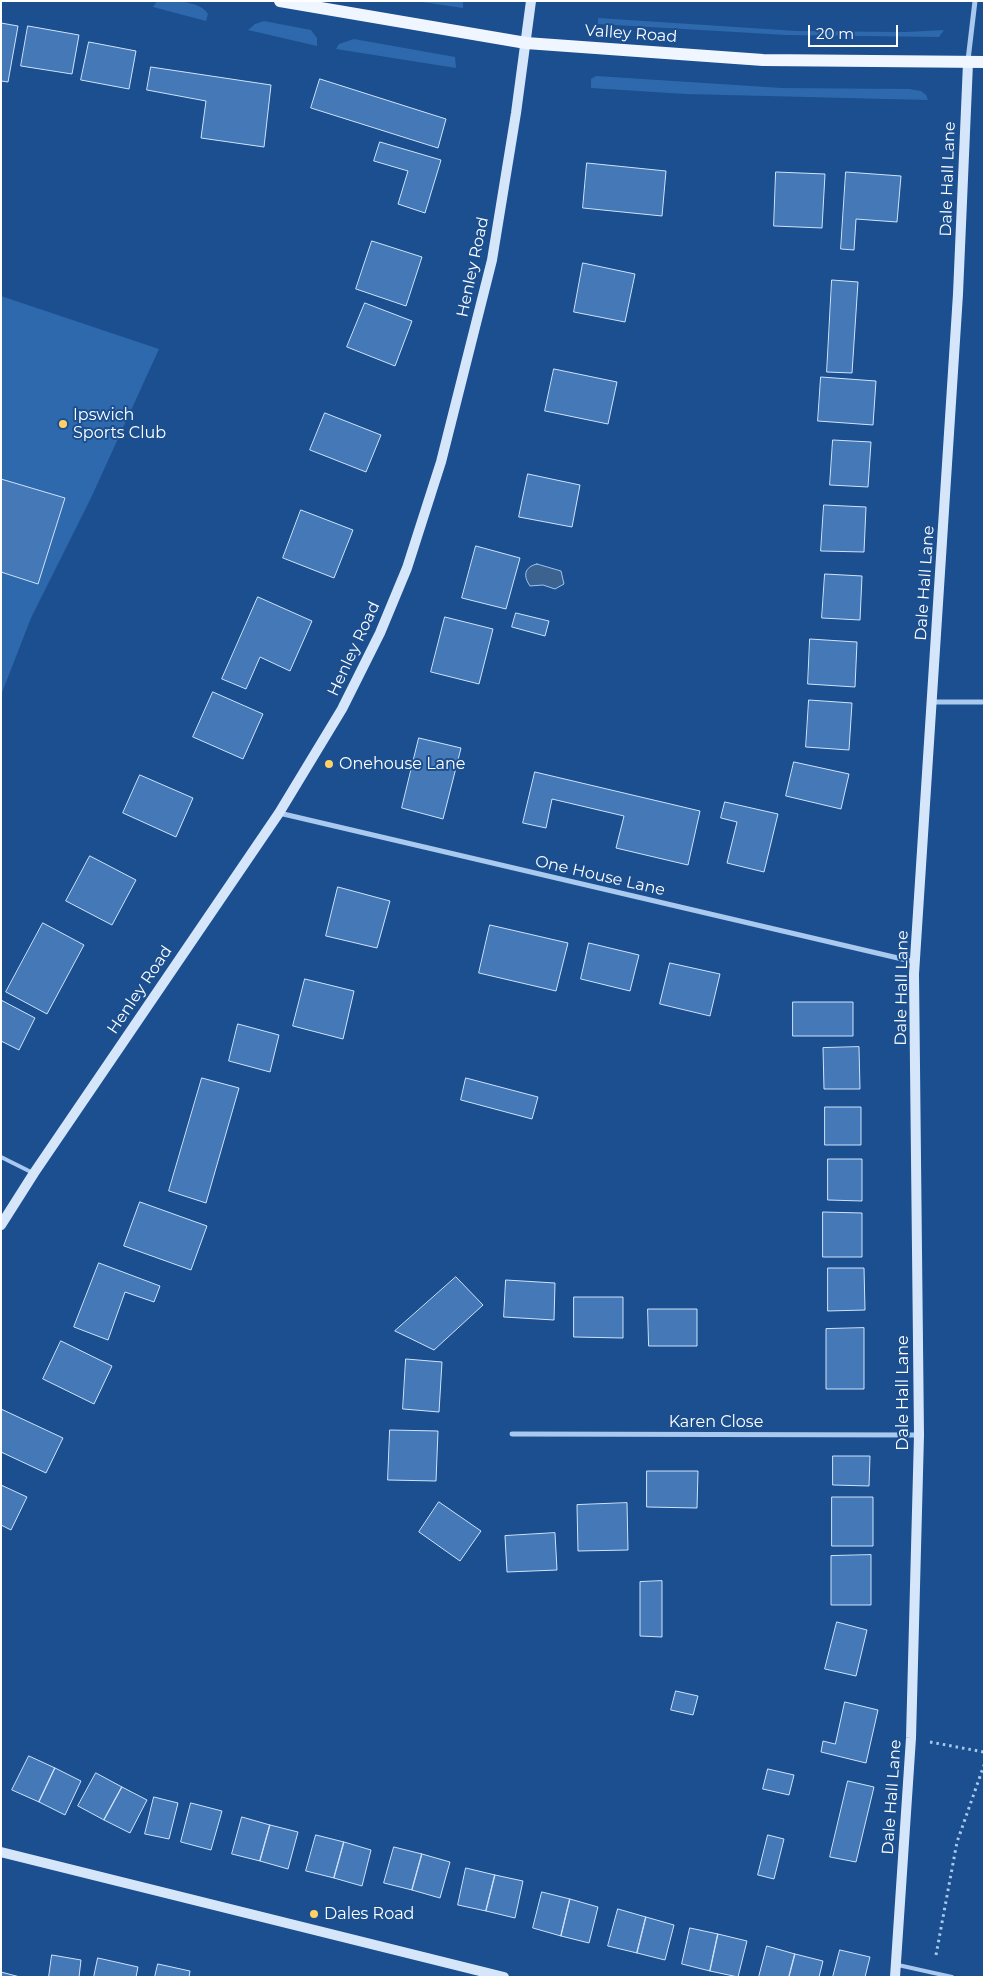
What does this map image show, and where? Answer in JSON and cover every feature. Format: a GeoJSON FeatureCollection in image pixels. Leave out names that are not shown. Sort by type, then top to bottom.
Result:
{"type":"FeatureCollection","features":[{"type":"Feature","properties":{"kind":"main road","name":"Valley Road"},"geometry":{"type":"LineString","coordinates":[[280,1],[526,43],[763,60],[984,62]]}},
{"type":"Feature","properties":{"kind":"street","name":"Henley Road"},"geometry":{"type":"LineString","coordinates":[[1,1225],[34,1173],[278,813],[342,708],[380,632],[407,568],[433,488],[492,260],[531,1]]}},
{"type":"Feature","properties":{"kind":"street","name":"Dale Hall Lane"},"geometry":{"type":"LineString","coordinates":[[894,1977],[912,1738],[919,1435],[916,962],[958,294],[968,63],[975,1]]}},
{"type":"Feature","properties":{"kind":"street"},"geometry":{"type":"LineString","coordinates":[[932,702],[984,702]]}},
{"type":"Feature","properties":{"kind":"street","name":"One House Lane"},"geometry":{"type":"LineString","coordinates":[[278,813],[916,962]]}},
{"type":"Feature","properties":{"kind":"street","name":"Karen Close"},"geometry":{"type":"LineString","coordinates":[[512,1434],[919,1435]]}},
{"type":"Feature","properties":{"kind":"street"},"geometry":{"type":"LineString","coordinates":[[1,1852],[504,1977]]}},
{"type":"Feature","properties":{"kind":"lane"},"geometry":{"type":"LineString","coordinates":[[1,1157],[34,1173]]}},
{"type":"Feature","properties":{"kind":"lane"},"geometry":{"type":"LineString","coordinates":[[896,1964],[952,1977]]}},
{"type":"Feature","properties":{"kind":"path"},"geometry":{"type":"LineString","coordinates":[[912,1738],[984,1752]]}},
{"type":"Feature","properties":{"kind":"path"},"geometry":{"type":"LineString","coordinates":[[936,1974],[936,1945],[957,1842],[984,1765]]}},
{"type":"Feature","properties":{"kind":"shaded area"},"geometry":{"type":"Polygon","coordinates":[[[157,1],[185,2],[199,6],[208,14],[206,21],[153,7],[157,1]]]}},
{"type":"Feature","properties":{"kind":"shaded area"},"geometry":{"type":"Polygon","coordinates":[[[416,1],[463,2],[463,8],[416,1]]]}},
{"type":"Feature","properties":{"kind":"shaded area"},"geometry":{"type":"Polygon","coordinates":[[[598,18],[797,31],[905,32],[944,30],[939,37],[786,35],[598,24],[598,18]]]}},
{"type":"Feature","properties":{"kind":"shaded area"},"geometry":{"type":"Polygon","coordinates":[[[264,21],[311,30],[317,38],[317,46],[248,30],[255,24],[264,21]]]}},
{"type":"Feature","properties":{"kind":"shaded area"},"geometry":{"type":"Polygon","coordinates":[[[354,39],[455,57],[456,68],[336,49],[339,44],[354,39]]]}},
{"type":"Feature","properties":{"kind":"shaded area"},"geometry":{"type":"Polygon","coordinates":[[[596,76],[782,88],[909,89],[921,91],[928,100],[685,94],[591,88],[591,79],[596,76]]]}},
{"type":"Feature","properties":{"kind":"shaded area","name":"Ipswich Sports Club"},"geometry":{"type":"Polygon","coordinates":[[[1,296],[159,349],[90,500],[31,618],[1,695],[1,296]]]}},
{"type":"Feature","properties":{"kind":"shaded area"},"geometry":{"type":"Polygon","coordinates":[[[537,564],[561,571],[564,584],[555,589],[543,585],[530,586],[526,579],[526,572],[529,567],[537,564]]]}},
{"type":"Feature","properties":{"kind":"building"},"geometry":{"type":"Polygon","coordinates":[[[1,23],[18,26],[8,82],[1,81],[1,23]]]}},
{"type":"Feature","properties":{"kind":"building"},"geometry":{"type":"Polygon","coordinates":[[[28,26],[79,35],[72,74],[21,66],[28,26]]]}},
{"type":"Feature","properties":{"kind":"building"},"geometry":{"type":"Polygon","coordinates":[[[89,42],[136,51],[129,89],[81,80],[89,42]]]}},
{"type":"Feature","properties":{"kind":"building"},"geometry":{"type":"Polygon","coordinates":[[[151,67],[271,85],[264,147],[201,138],[206,101],[147,90],[151,67]]]}},
{"type":"Feature","properties":{"kind":"building"},"geometry":{"type":"Polygon","coordinates":[[[320,79],[446,119],[438,148],[311,108],[320,79]]]}},
{"type":"Feature","properties":{"kind":"building"},"geometry":{"type":"Polygon","coordinates":[[[380,142],[441,160],[425,213],[398,204],[408,171],[374,161],[380,142]]]}},
{"type":"Feature","properties":{"kind":"building"},"geometry":{"type":"Polygon","coordinates":[[[587,163],[666,171],[662,216],[583,208],[587,163]]]}},
{"type":"Feature","properties":{"kind":"building"},"geometry":{"type":"Polygon","coordinates":[[[776,172],[825,174],[822,228],[774,226],[776,172]]]}},
{"type":"Feature","properties":{"kind":"building"},"geometry":{"type":"Polygon","coordinates":[[[846,172],[901,176],[897,222],[856,219],[854,250],[841,249],[846,172]]]}},
{"type":"Feature","properties":{"kind":"building"},"geometry":{"type":"Polygon","coordinates":[[[372,241],[422,257],[406,306],[356,289],[372,241]]]}},
{"type":"Feature","properties":{"kind":"building"},"geometry":{"type":"Polygon","coordinates":[[[583,263],[635,274],[625,322],[574,312],[583,263]]]}},
{"type":"Feature","properties":{"kind":"building"},"geometry":{"type":"Polygon","coordinates":[[[832,280],[858,282],[852,373],[827,372],[832,280]]]}},
{"type":"Feature","properties":{"kind":"building"},"geometry":{"type":"Polygon","coordinates":[[[365,303],[412,321],[395,366],[347,347],[365,303]]]}},
{"type":"Feature","properties":{"kind":"building"},"geometry":{"type":"Polygon","coordinates":[[[554,369],[617,382],[608,424],[545,411],[554,369]]]}},
{"type":"Feature","properties":{"kind":"building"},"geometry":{"type":"Polygon","coordinates":[[[821,377],[876,381],[873,425],[818,421],[821,377]]]}},
{"type":"Feature","properties":{"kind":"building"},"geometry":{"type":"Polygon","coordinates":[[[325,413],[381,435],[366,472],[310,450],[325,413]]]}},
{"type":"Feature","properties":{"kind":"building"},"geometry":{"type":"Polygon","coordinates":[[[833,440],[871,442],[868,487],[830,485],[833,440]]]}},
{"type":"Feature","properties":{"kind":"building"},"geometry":{"type":"Polygon","coordinates":[[[528,474],[580,485],[572,527],[519,517],[528,474]]]}},
{"type":"Feature","properties":{"kind":"building"},"geometry":{"type":"Polygon","coordinates":[[[1,479],[65,498],[38,584],[1,572],[1,479]]]}},
{"type":"Feature","properties":{"kind":"building"},"geometry":{"type":"Polygon","coordinates":[[[824,505],[866,507],[864,552],[821,551],[824,505]]]}},
{"type":"Feature","properties":{"kind":"building"},"geometry":{"type":"Polygon","coordinates":[[[301,510],[353,530],[334,578],[283,558],[301,510]]]}},
{"type":"Feature","properties":{"kind":"building"},"geometry":{"type":"Polygon","coordinates":[[[476,546],[520,558],[506,609],[462,598],[476,546]]]}},
{"type":"Feature","properties":{"kind":"building"},"geometry":{"type":"Polygon","coordinates":[[[825,574],[862,576],[860,620],[822,618],[825,574]]]}},
{"type":"Feature","properties":{"kind":"building"},"geometry":{"type":"Polygon","coordinates":[[[258,597],[312,621],[290,671],[260,657],[246,689],[222,679],[258,597]]]}},
{"type":"Feature","properties":{"kind":"building"},"geometry":{"type":"Polygon","coordinates":[[[516,613],[549,621],[545,636],[512,627],[516,613]]]}},
{"type":"Feature","properties":{"kind":"building"},"geometry":{"type":"Polygon","coordinates":[[[445,617],[493,629],[479,684],[431,672],[445,617]]]}},
{"type":"Feature","properties":{"kind":"building"},"geometry":{"type":"Polygon","coordinates":[[[810,639],[857,642],[855,687],[808,684],[810,639]]]}},
{"type":"Feature","properties":{"kind":"building"},"geometry":{"type":"Polygon","coordinates":[[[213,692],[263,714],[243,759],[193,737],[213,692]]]}},
{"type":"Feature","properties":{"kind":"building"},"geometry":{"type":"Polygon","coordinates":[[[809,700],[852,703],[849,750],[806,747],[809,700]]]}},
{"type":"Feature","properties":{"kind":"building"},"geometry":{"type":"Polygon","coordinates":[[[419,738],[461,748],[443,819],[402,808],[419,738]]]}},
{"type":"Feature","properties":{"kind":"building"},"geometry":{"type":"Polygon","coordinates":[[[794,762],[849,774],[841,809],[786,796],[794,762]]]}},
{"type":"Feature","properties":{"kind":"building"},"geometry":{"type":"Polygon","coordinates":[[[535,772],[700,811],[688,865],[616,848],[624,816],[552,799],[546,828],[523,823],[535,772]]]}},
{"type":"Feature","properties":{"kind":"building"},"geometry":{"type":"Polygon","coordinates":[[[140,775],[193,798],[176,837],[123,813],[140,775]]]}},
{"type":"Feature","properties":{"kind":"building"},"geometry":{"type":"Polygon","coordinates":[[[725,802],[778,814],[764,872],[727,863],[737,822],[721,818],[725,802]]]}},
{"type":"Feature","properties":{"kind":"building"},"geometry":{"type":"Polygon","coordinates":[[[90,856],[136,880],[112,925],[66,901],[90,856]]]}},
{"type":"Feature","properties":{"kind":"building"},"geometry":{"type":"Polygon","coordinates":[[[338,887],[390,901],[377,948],[326,936],[338,887]]]}},
{"type":"Feature","properties":{"kind":"building"},"geometry":{"type":"Polygon","coordinates":[[[43,923],[84,945],[47,1014],[6,992],[43,923]]]}},
{"type":"Feature","properties":{"kind":"building"},"geometry":{"type":"Polygon","coordinates":[[[490,925],[568,943],[556,991],[479,973],[490,925]]]}},
{"type":"Feature","properties":{"kind":"building"},"geometry":{"type":"Polygon","coordinates":[[[589,943],[639,955],[630,991],[581,979],[589,943]]]}},
{"type":"Feature","properties":{"kind":"building"},"geometry":{"type":"Polygon","coordinates":[[[670,963],[720,974],[710,1016],[660,1004],[670,963]]]}},
{"type":"Feature","properties":{"kind":"building"},"geometry":{"type":"Polygon","coordinates":[[[305,979],[354,991],[343,1039],[293,1026],[305,979]]]}},
{"type":"Feature","properties":{"kind":"building"},"geometry":{"type":"Polygon","coordinates":[[[1,1000],[35,1018],[19,1050],[1,1041],[1,1000]]]}},
{"type":"Feature","properties":{"kind":"building"},"geometry":{"type":"Polygon","coordinates":[[[793,1002],[853,1002],[853,1036],[793,1036],[793,1002]]]}},
{"type":"Feature","properties":{"kind":"building"},"geometry":{"type":"Polygon","coordinates":[[[238,1024],[279,1035],[270,1072],[229,1061],[238,1024]]]}},
{"type":"Feature","properties":{"kind":"building"},"geometry":{"type":"Polygon","coordinates":[[[859,1047],[860,1089],[824,1089],[823,1048],[859,1047]]]}},
{"type":"Feature","properties":{"kind":"building"},"geometry":{"type":"Polygon","coordinates":[[[202,1078],[239,1088],[206,1203],[169,1191],[202,1078]]]}},
{"type":"Feature","properties":{"kind":"building"},"geometry":{"type":"Polygon","coordinates":[[[466,1078],[538,1097],[532,1119],[461,1100],[466,1078]]]}},
{"type":"Feature","properties":{"kind":"building"},"geometry":{"type":"Polygon","coordinates":[[[825,1107],[861,1107],[861,1145],[825,1145],[825,1107]]]}},
{"type":"Feature","properties":{"kind":"building"},"geometry":{"type":"Polygon","coordinates":[[[828,1159],[862,1159],[862,1201],[828,1200],[828,1159]]]}},
{"type":"Feature","properties":{"kind":"building"},"geometry":{"type":"Polygon","coordinates":[[[140,1202],[207,1226],[191,1270],[124,1246],[140,1202]]]}},
{"type":"Feature","properties":{"kind":"building"},"geometry":{"type":"Polygon","coordinates":[[[823,1212],[862,1213],[862,1257],[823,1257],[823,1212]]]}},
{"type":"Feature","properties":{"kind":"building"},"geometry":{"type":"Polygon","coordinates":[[[99,1263],[160,1286],[154,1302],[125,1292],[108,1340],[74,1327],[99,1263]]]}},
{"type":"Feature","properties":{"kind":"building"},"geometry":{"type":"Polygon","coordinates":[[[828,1268],[864,1268],[865,1310],[828,1311],[828,1268]]]}},
{"type":"Feature","properties":{"kind":"building"},"geometry":{"type":"Polygon","coordinates":[[[456,1277],[483,1305],[434,1350],[395,1331],[456,1277]]]}},
{"type":"Feature","properties":{"kind":"building"},"geometry":{"type":"Polygon","coordinates":[[[506,1280],[555,1283],[554,1320],[504,1317],[506,1280]]]}},
{"type":"Feature","properties":{"kind":"building"},"geometry":{"type":"Polygon","coordinates":[[[574,1297],[623,1297],[623,1338],[574,1337],[574,1297]]]}},
{"type":"Feature","properties":{"kind":"building"},"geometry":{"type":"Polygon","coordinates":[[[648,1309],[697,1309],[697,1346],[649,1346],[648,1309]]]}},
{"type":"Feature","properties":{"kind":"building"},"geometry":{"type":"Polygon","coordinates":[[[864,1328],[864,1389],[826,1389],[826,1329],[864,1328]]]}},
{"type":"Feature","properties":{"kind":"building"},"geometry":{"type":"Polygon","coordinates":[[[61,1341],[112,1366],[94,1404],[43,1379],[61,1341]]]}},
{"type":"Feature","properties":{"kind":"building"},"geometry":{"type":"Polygon","coordinates":[[[406,1359],[442,1362],[439,1412],[403,1409],[406,1359]]]}},
{"type":"Feature","properties":{"kind":"building"},"geometry":{"type":"Polygon","coordinates":[[[1,1409],[63,1438],[46,1473],[1,1452],[1,1409]]]}},
{"type":"Feature","properties":{"kind":"building"},"geometry":{"type":"Polygon","coordinates":[[[390,1430],[438,1431],[436,1481],[388,1480],[390,1430]]]}},
{"type":"Feature","properties":{"kind":"building"},"geometry":{"type":"Polygon","coordinates":[[[833,1456],[870,1456],[869,1486],[833,1485],[833,1456]]]}},
{"type":"Feature","properties":{"kind":"building"},"geometry":{"type":"Polygon","coordinates":[[[647,1471],[698,1471],[697,1508],[647,1507],[647,1471]]]}},
{"type":"Feature","properties":{"kind":"building"},"geometry":{"type":"Polygon","coordinates":[[[1,1485],[27,1497],[11,1530],[1,1525],[1,1485]]]}},
{"type":"Feature","properties":{"kind":"building"},"geometry":{"type":"Polygon","coordinates":[[[832,1497],[873,1497],[873,1546],[832,1546],[832,1497]]]}},
{"type":"Feature","properties":{"kind":"building"},"geometry":{"type":"Polygon","coordinates":[[[439,1502],[481,1531],[460,1561],[419,1532],[439,1502]]]}},
{"type":"Feature","properties":{"kind":"building"},"geometry":{"type":"Polygon","coordinates":[[[627,1503],[628,1550],[578,1551],[577,1505],[627,1503]]]}},
{"type":"Feature","properties":{"kind":"building"},"geometry":{"type":"Polygon","coordinates":[[[555,1533],[557,1570],[507,1572],[505,1536],[555,1533]]]}},
{"type":"Feature","properties":{"kind":"building"},"geometry":{"type":"Polygon","coordinates":[[[871,1555],[871,1605],[831,1605],[831,1556],[871,1555]]]}},
{"type":"Feature","properties":{"kind":"building"},"geometry":{"type":"Polygon","coordinates":[[[662,1581],[662,1637],[640,1636],[640,1582],[662,1581]]]}},
{"type":"Feature","properties":{"kind":"building"},"geometry":{"type":"Polygon","coordinates":[[[837,1622],[867,1630],[856,1676],[825,1669],[837,1622]]]}},
{"type":"Feature","properties":{"kind":"building"},"geometry":{"type":"Polygon","coordinates":[[[676,1691],[698,1696],[693,1715],[671,1710],[676,1691]]]}},
{"type":"Feature","properties":{"kind":"building"},"geometry":{"type":"Polygon","coordinates":[[[845,1702],[878,1710],[866,1763],[821,1752],[823,1741],[835,1744],[845,1702]]]}},
{"type":"Feature","properties":{"kind":"building"},"geometry":{"type":"Polygon","coordinates":[[[29,1756],[55,1768],[39,1802],[12,1790],[29,1756]]]}},
{"type":"Feature","properties":{"kind":"building"},"geometry":{"type":"Polygon","coordinates":[[[55,1768],[81,1781],[65,1815],[39,1802],[55,1768]]]}},
{"type":"Feature","properties":{"kind":"building"},"geometry":{"type":"Polygon","coordinates":[[[768,1769],[794,1775],[789,1795],[763,1789],[768,1769]]]}},
{"type":"Feature","properties":{"kind":"building"},"geometry":{"type":"Polygon","coordinates":[[[96,1773],[122,1787],[104,1820],[78,1806],[96,1773]]]}},
{"type":"Feature","properties":{"kind":"building"},"geometry":{"type":"Polygon","coordinates":[[[848,1781],[874,1787],[856,1862],[830,1857],[848,1781]]]}},
{"type":"Feature","properties":{"kind":"building"},"geometry":{"type":"Polygon","coordinates":[[[122,1787],[147,1800],[130,1833],[104,1820],[122,1787]]]}},
{"type":"Feature","properties":{"kind":"building"},"geometry":{"type":"Polygon","coordinates":[[[154,1797],[178,1803],[169,1839],[145,1834],[154,1797]]]}},
{"type":"Feature","properties":{"kind":"building"},"geometry":{"type":"Polygon","coordinates":[[[191,1803],[222,1811],[211,1850],[181,1842],[191,1803]]]}},
{"type":"Feature","properties":{"kind":"building"},"geometry":{"type":"Polygon","coordinates":[[[242,1817],[270,1825],[260,1861],[232,1854],[242,1817]]]}},
{"type":"Feature","properties":{"kind":"building"},"geometry":{"type":"Polygon","coordinates":[[[270,1825],[298,1832],[288,1869],[260,1861],[270,1825]]]}},
{"type":"Feature","properties":{"kind":"building"},"geometry":{"type":"Polygon","coordinates":[[[316,1835],[344,1842],[334,1878],[306,1871],[316,1835]]]}},
{"type":"Feature","properties":{"kind":"building"},"geometry":{"type":"Polygon","coordinates":[[[768,1835],[784,1839],[774,1879],[758,1875],[768,1835]]]}},
{"type":"Feature","properties":{"kind":"building"},"geometry":{"type":"Polygon","coordinates":[[[344,1842],[371,1850],[362,1886],[334,1878],[344,1842]]]}},
{"type":"Feature","properties":{"kind":"building"},"geometry":{"type":"Polygon","coordinates":[[[394,1847],[422,1854],[412,1890],[384,1883],[394,1847]]]}},
{"type":"Feature","properties":{"kind":"building"},"geometry":{"type":"Polygon","coordinates":[[[422,1854],[450,1862],[440,1898],[412,1890],[422,1854]]]}},
{"type":"Feature","properties":{"kind":"building"},"geometry":{"type":"Polygon","coordinates":[[[466,1868],[495,1875],[486,1911],[458,1905],[466,1868]]]}},
{"type":"Feature","properties":{"kind":"building"},"geometry":{"type":"Polygon","coordinates":[[[495,1875],[523,1881],[515,1918],[486,1911],[495,1875]]]}},
{"type":"Feature","properties":{"kind":"building"},"geometry":{"type":"Polygon","coordinates":[[[542,1892],[570,1899],[561,1936],[533,1928],[542,1892]]]}},
{"type":"Feature","properties":{"kind":"building"},"geometry":{"type":"Polygon","coordinates":[[[570,1899],[598,1907],[589,1943],[561,1936],[570,1899]]]}},
{"type":"Feature","properties":{"kind":"building"},"geometry":{"type":"Polygon","coordinates":[[[618,1909],[646,1917],[637,1953],[608,1946],[618,1909]]]}},
{"type":"Feature","properties":{"kind":"building"},"geometry":{"type":"Polygon","coordinates":[[[646,1917],[674,1925],[665,1960],[637,1953],[646,1917]]]}},
{"type":"Feature","properties":{"kind":"building"},"geometry":{"type":"Polygon","coordinates":[[[690,1928],[718,1934],[710,1971],[682,1964],[690,1928]]]}},
{"type":"Feature","properties":{"kind":"building"},"geometry":{"type":"Polygon","coordinates":[[[718,1934],[747,1941],[738,1977],[710,1971],[718,1934]]]}},
{"type":"Feature","properties":{"kind":"building"},"geometry":{"type":"Polygon","coordinates":[[[767,1946],[795,1954],[789,1977],[759,1977],[767,1946]]]}},
{"type":"Feature","properties":{"kind":"building"},"geometry":{"type":"Polygon","coordinates":[[[840,1950],[870,1957],[865,1977],[833,1977],[840,1950]]]}},
{"type":"Feature","properties":{"kind":"building"},"geometry":{"type":"Polygon","coordinates":[[[795,1954],[823,1961],[819,1977],[789,1977],[795,1954]]]}},
{"type":"Feature","properties":{"kind":"building"},"geometry":{"type":"Polygon","coordinates":[[[52,1955],[81,1960],[79,1977],[49,1977],[52,1955]]]}},
{"type":"Feature","properties":{"kind":"building"},"geometry":{"type":"Polygon","coordinates":[[[98,1958],[138,1967],[136,1977],[94,1977],[98,1958]]]}},
{"type":"Feature","properties":{"kind":"building"},"geometry":{"type":"Polygon","coordinates":[[[158,1964],[190,1971],[189,1977],[155,1977],[158,1964]]]}},
{"type":"Feature","properties":{"kind":"building"},"geometry":{"type":"Polygon","coordinates":[[[1,1972],[20,1977],[1,1977],[1,1972]]]}},
{"type":"Feature","properties":{"kind":"place","name":"Ipswich Sports Club"},"geometry":{"type":"Point","coordinates":[63,424]}},
{"type":"Feature","properties":{"kind":"place","name":"Onehouse Lane"},"geometry":{"type":"Point","coordinates":[329,764]}},
{"type":"Feature","properties":{"kind":"place","name":"Dales Road"},"geometry":{"type":"Point","coordinates":[314,1914]}}]}
